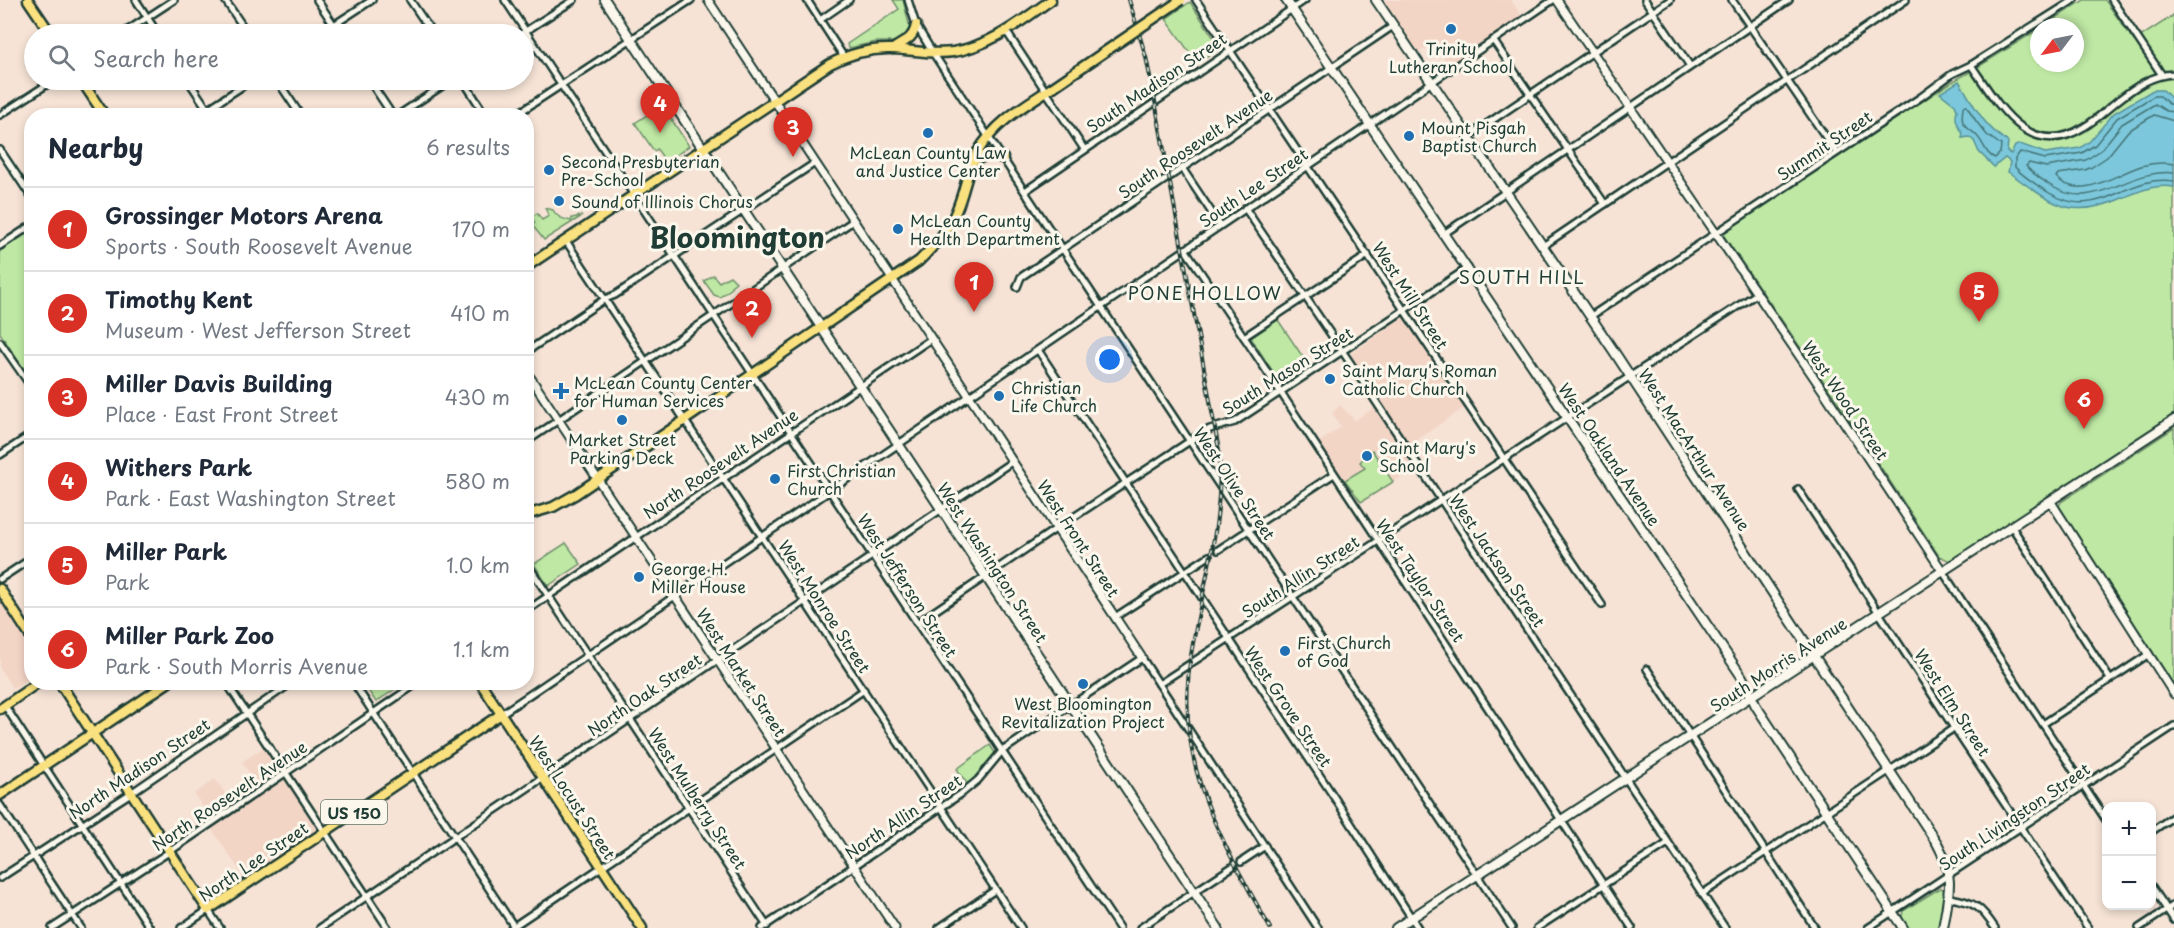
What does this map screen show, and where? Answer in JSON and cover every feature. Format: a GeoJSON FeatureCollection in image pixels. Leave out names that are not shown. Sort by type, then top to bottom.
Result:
{"type":"FeatureCollection","features":[{"type":"Feature","properties":{"kind":"main road"},"geometry":{"type":"LineString","coordinates":[[28,0],[44,24]]}},
{"type":"Feature","properties":{"kind":"main road","name":"West Washington Street"},"geometry":{"type":"LineString","coordinates":[[605,0],[1218,928]]}},
{"type":"Feature","properties":{"kind":"main road"},"geometry":{"type":"LineString","coordinates":[[534,262],[825,66],[844,57],[870,50],[892,49],[933,53],[966,49],[1006,31],[1051,0]]}},
{"type":"Feature","properties":{"kind":"main road"},"geometry":{"type":"LineString","coordinates":[[534,512],[558,504],[597,479],[919,261],[942,236],[957,209],[972,162],[988,136],[1000,123],[1181,0]]}},
{"type":"Feature","properties":{"kind":"main road","name":"West Oakland Avenue"},"geometry":{"type":"LineString","coordinates":[[1286,0],[1730,659],[1756,706],[1903,928]]}},
{"type":"Feature","properties":{"kind":"main road","name":"West MacArthur Avenue"},"geometry":{"type":"LineString","coordinates":[[1376,0],[1631,376],[1943,854],[1949,875],[1950,898],[1943,928]]}},
{"type":"Feature","properties":{"kind":"main road"},"geometry":{"type":"LineString","coordinates":[[892,49],[908,41],[914,34],[916,25]]}},
{"type":"Feature","properties":{"kind":"main road"},"geometry":{"type":"LineString","coordinates":[[88,90],[100,108]]}},
{"type":"Feature","properties":{"kind":"main road"},"geometry":{"type":"LineString","coordinates":[[972,162],[988,154],[1003,158]]}},
{"type":"Feature","properties":{"kind":"main road","name":"South Morris Avenue"},"geometry":{"type":"LineString","coordinates":[[1396,928],[2174,420]]}},
{"type":"Feature","properties":{"kind":"main road"},"geometry":{"type":"LineString","coordinates":[[0,589],[24,626]]}},
{"type":"Feature","properties":{"kind":"main road"},"geometry":{"type":"LineString","coordinates":[[2,707],[27,690]]}},
{"type":"Feature","properties":{"kind":"main road"},"geometry":{"type":"LineString","coordinates":[[64,690],[208,910]]}},
{"type":"Feature","properties":{"kind":"main road"},"geometry":{"type":"LineString","coordinates":[[0,795],[157,690]]}},
{"type":"Feature","properties":{"kind":"main road","name":"West Locust Street"},"geometry":{"type":"LineString","coordinates":[[485,690],[642,928]]}},
{"type":"Feature","properties":{"kind":"main road","name":"North Lee Street"},"geometry":{"type":"LineString","coordinates":[[208,910],[501,714]]}},
{"type":"Feature","properties":{"kind":"street"},"geometry":{"type":"LineString","coordinates":[[136,0],[151,24]]}},
{"type":"Feature","properties":{"kind":"street"},"geometry":{"type":"LineString","coordinates":[[138,24],[174,0]]}},
{"type":"Feature","properties":{"kind":"street"},"geometry":{"type":"LineString","coordinates":[[225,0],[241,24]]}},
{"type":"Feature","properties":{"kind":"street"},"geometry":{"type":"LineString","coordinates":[[317,0],[333,24]]}},
{"type":"Feature","properties":{"kind":"street"},"geometry":{"type":"LineString","coordinates":[[336,24],[372,0]]}},
{"type":"Feature","properties":{"kind":"street"},"geometry":{"type":"LineString","coordinates":[[410,0],[426,24]]}},
{"type":"Feature","properties":{"kind":"street","name":"West Jefferson Street"},"geometry":{"type":"LineString","coordinates":[[505,0],[519,24]]}},
{"type":"Feature","properties":{"kind":"street"},"geometry":{"type":"LineString","coordinates":[[534,26],[574,0]]}},
{"type":"Feature","properties":{"kind":"street"},"geometry":{"type":"LineString","coordinates":[[526,108],[691,0]]}},
{"type":"Feature","properties":{"kind":"street","name":"West Front Street"},"geometry":{"type":"LineString","coordinates":[[708,0],[1318,928]]}},
{"type":"Feature","properties":{"kind":"street"},"geometry":{"type":"LineString","coordinates":[[807,0],[844,57]]}},
{"type":"Feature","properties":{"kind":"street"},"geometry":{"type":"LineString","coordinates":[[820,20],[849,0]]}},
{"type":"Feature","properties":{"kind":"street","name":"West Olive Street"},"geometry":{"type":"LineString","coordinates":[[908,0],[916,25],[933,53],[1512,928]]}},
{"type":"Feature","properties":{"kind":"street","name":"West Mill Street"},"geometry":{"type":"LineString","coordinates":[[1196,0],[1271,108],[1602,605]]}},
{"type":"Feature","properties":{"kind":"street","name":"South Madison Street"},"geometry":{"type":"LineString","coordinates":[[1025,190],[1305,0]]}},
{"type":"Feature","properties":{"kind":"street","name":"South Lee Street"},"geometry":{"type":"LineString","coordinates":[[969,397],[1308,165],[1555,0]]}},
{"type":"Feature","properties":{"kind":"street","name":"West Wood Street"},"geometry":{"type":"LineString","coordinates":[[1555,0],[1758,293],[2102,814]]}},
{"type":"Feature","properties":{"kind":"street"},"geometry":{"type":"LineString","coordinates":[[1645,0],[1690,66]]}},
{"type":"Feature","properties":{"kind":"street"},"geometry":{"type":"LineString","coordinates":[[1469,136],[1670,0]]}},
{"type":"Feature","properties":{"kind":"street"},"geometry":{"type":"LineString","coordinates":[[1732,0],[1836,152]]}},
{"type":"Feature","properties":{"kind":"street"},"geometry":{"type":"LineString","coordinates":[[1445,233],[1789,0]]}},
{"type":"Feature","properties":{"kind":"street"},"geometry":{"type":"LineString","coordinates":[[1543,246],[1906,0]]}},
{"type":"Feature","properties":{"kind":"street","name":"Summit Street"},"geometry":{"type":"LineString","coordinates":[[1591,316],[1921,97],[1942,80],[1971,65],[2074,0]]}},
{"type":"Feature","properties":{"kind":"street"},"geometry":{"type":"LineString","coordinates":[[2112,0],[2162,75]]}},
{"type":"Feature","properties":{"kind":"street","name":"South Roosevelt Avenue"},"geometry":{"type":"LineString","coordinates":[[1017,287],[1021,277],[1393,26]]}},
{"type":"Feature","properties":{"kind":"street"},"geometry":{"type":"LineString","coordinates":[[1006,31],[1049,89],[1084,149]]}},
{"type":"Feature","properties":{"kind":"street"},"geometry":{"type":"LineString","coordinates":[[1493,40],[1605,204]]}},
{"type":"Feature","properties":{"kind":"street","name":"West Jefferson Street"},"geometry":{"type":"LineString","coordinates":[[534,47],[634,194],[1119,928]]}},
{"type":"Feature","properties":{"kind":"street"},"geometry":{"type":"LineString","coordinates":[[1971,65],[2011,119],[2033,135],[2051,138],[2084,128],[2148,79],[2174,74]]}},
{"type":"Feature","properties":{"kind":"street"},"geometry":{"type":"LineString","coordinates":[[0,115],[39,90]]}},
{"type":"Feature","properties":{"kind":"street"},"geometry":{"type":"LineString","coordinates":[[195,90],[206,108]]}},
{"type":"Feature","properties":{"kind":"street"},"geometry":{"type":"LineString","coordinates":[[209,108],[236,90]]}},
{"type":"Feature","properties":{"kind":"street"},"geometry":{"type":"LineString","coordinates":[[284,90],[296,108]]}},
{"type":"Feature","properties":{"kind":"street"},"geometry":{"type":"LineString","coordinates":[[376,90],[389,108]]}},
{"type":"Feature","properties":{"kind":"street"},"geometry":{"type":"LineString","coordinates":[[407,108],[435,90]]}},
{"type":"Feature","properties":{"kind":"street"},"geometry":{"type":"LineString","coordinates":[[469,90],[481,108]]}},
{"type":"Feature","properties":{"kind":"street"},"geometry":{"type":"LineString","coordinates":[[0,150],[24,186]]}},
{"type":"Feature","properties":{"kind":"street"},"geometry":{"type":"LineString","coordinates":[[534,347],[605,299],[675,257],[815,163]]}},
{"type":"Feature","properties":{"kind":"street"},"geometry":{"type":"LineString","coordinates":[[1182,168],[1220,225]]}},
{"type":"Feature","properties":{"kind":"street","name":"West Jackson Street"},"geometry":{"type":"LineString","coordinates":[[1245,208],[1343,351],[1725,928]]}},
{"type":"Feature","properties":{"kind":"street"},"geometry":{"type":"LineString","coordinates":[[534,437],[854,221]]}},
{"type":"Feature","properties":{"kind":"street"},"geometry":{"type":"LineString","coordinates":[[0,246],[24,230]]}},
{"type":"Feature","properties":{"kind":"street","name":"West Monroe Street"},"geometry":{"type":"LineString","coordinates":[[566,241],[1021,928]]}},
{"type":"Feature","properties":{"kind":"street","name":"West Taylor Street"},"geometry":{"type":"LineString","coordinates":[[1185,249],[1452,651],[1632,928]]}},
{"type":"Feature","properties":{"kind":"street"},"geometry":{"type":"LineString","coordinates":[[1244,337],[1368,255]]}},
{"type":"Feature","properties":{"kind":"street","name":"South Mason Street"},"geometry":{"type":"LineString","coordinates":[[917,623],[1191,441],[1210,429],[1235,423],[1468,268]]}},
{"type":"Feature","properties":{"kind":"street","name":"South Allin Street"},"geometry":{"type":"LineString","coordinates":[[1159,684],[1758,293]]}},
{"type":"Feature","properties":{"kind":"street","name":"North Roosevelt Avenue"},"geometry":{"type":"LineString","coordinates":[[534,606],[931,339]]}},
{"type":"Feature","properties":{"kind":"street"},"geometry":{"type":"LineString","coordinates":[[0,342],[2,349],[24,378]]}},
{"type":"Feature","properties":{"kind":"street","name":"West Grove Street"},"geometry":{"type":"LineString","coordinates":[[1038,350],[1418,928]]}},
{"type":"Feature","properties":{"kind":"street","name":"West Market Street"},"geometry":{"type":"LineString","coordinates":[[534,383],[895,928]]}},
{"type":"Feature","properties":{"kind":"street","name":"North Lee Street"},"geometry":{"type":"LineString","coordinates":[[501,714],[969,397]]}},
{"type":"Feature","properties":{"kind":"street"},"geometry":{"type":"LineString","coordinates":[[0,455],[24,439]]}},
{"type":"Feature","properties":{"kind":"street","name":"North Oak Street"},"geometry":{"type":"LineString","coordinates":[[320,928],[1013,461]]}},
{"type":"Feature","properties":{"kind":"street"},"geometry":{"type":"LineString","coordinates":[[1218,550],[1334,474]]}},
{"type":"Feature","properties":{"kind":"street","name":"West Elm Street"},"geometry":{"type":"LineString","coordinates":[[1798,489],[2088,928]]}},
{"type":"Feature","properties":{"kind":"street"},"geometry":{"type":"LineString","coordinates":[[2051,502],[2174,694]]}},
{"type":"Feature","properties":{"kind":"street"},"geometry":{"type":"LineString","coordinates":[[2012,527],[2110,679]]}},
{"type":"Feature","properties":{"kind":"street"},"geometry":{"type":"LineString","coordinates":[[1115,617],[1209,556]]}},
{"type":"Feature","properties":{"kind":"street"},"geometry":{"type":"LineString","coordinates":[[0,579],[24,563]]}},
{"type":"Feature","properties":{"kind":"street","name":"West Mulberry Street"},"geometry":{"type":"LineString","coordinates":[[534,574],[766,927]]}},
{"type":"Feature","properties":{"kind":"street"},"geometry":{"type":"LineString","coordinates":[[2043,724],[2149,654]]}},
{"type":"Feature","properties":{"kind":"street","name":"North Allin Street"},"geometry":{"type":"LineString","coordinates":[[766,927],[972,786],[1002,751],[1142,658]]}},
{"type":"Feature","properties":{"kind":"street"},"geometry":{"type":"LineString","coordinates":[[1647,669],[1815,928]]}},
{"type":"Feature","properties":{"kind":"street"},"geometry":{"type":"LineString","coordinates":[[231,690],[388,928]]}},
{"type":"Feature","properties":{"kind":"street","name":"North Madison Street"},"geometry":{"type":"LineString","coordinates":[[0,878],[281,690]]}},
{"type":"Feature","properties":{"kind":"street"},"geometry":{"type":"LineString","coordinates":[[358,690],[513,927],[864,690]]}},
{"type":"Feature","properties":{"kind":"street","name":"North Roosevelt Avenue"},"geometry":{"type":"LineString","coordinates":[[52,928],[169,852],[408,690]]}},
{"type":"Feature","properties":{"kind":"street"},"geometry":{"type":"LineString","coordinates":[[2,707],[44,766],[150,928]]}},
{"type":"Feature","properties":{"kind":"street","name":"South Livingston Street"},"geometry":{"type":"LineString","coordinates":[[1868,928],[2174,726]]}},
{"type":"Feature","properties":{"kind":"street"},"geometry":{"type":"LineString","coordinates":[[1702,894],[1954,728]]}},
{"type":"Feature","properties":{"kind":"street"},"geometry":{"type":"LineString","coordinates":[[0,805],[81,928]]}},
{"type":"Feature","properties":{"kind":"street"},"geometry":{"type":"LineString","coordinates":[[2156,828],[2174,816]]}},
{"type":"Feature","properties":{"kind":"street"},"geometry":{"type":"LineString","coordinates":[[1537,928],[1668,843]]}},
{"type":"Feature","properties":{"kind":"street"},"geometry":{"type":"LineString","coordinates":[[1241,862],[1265,846]]}},
{"type":"Feature","properties":{"kind":"street"},"geometry":{"type":"LineString","coordinates":[[1140,928],[1232,867]]}},
{"type":"Feature","properties":{"kind":"street"},"geometry":{"type":"LineString","coordinates":[[939,928],[995,890]]}},
{"type":"Feature","properties":{"kind":"street"},"geometry":{"type":"LineString","coordinates":[[2156,894],[2174,921]]}},
{"type":"Feature","properties":{"kind":"street"},"geometry":{"type":"LineString","coordinates":[[1950,898],[1974,903],[1995,928]]}},
{"type":"Feature","properties":{"kind":"street"},"geometry":{"type":"LineString","coordinates":[[2139,928],[2174,905]]}},
{"type":"Feature","properties":{"kind":"street"},"geometry":{"type":"LineString","coordinates":[[208,910],[220,928]]}},
{"type":"Feature","properties":{"kind":"street","name":"North Lee Street"},"geometry":{"type":"LineString","coordinates":[[181,928],[208,910]]}},
{"type":"Feature","properties":{"kind":"shaded area","name":"Trinity Lutheran School"},"geometry":{"type":"Polygon","coordinates":[[[1381,0],[1511,0],[1522,16],[1449,65],[1434,43],[1417,54],[1381,0]]]}},
{"type":"Feature","properties":{"kind":"shaded area"},"geometry":{"type":"Polygon","coordinates":[[[1403,317],[1464,408],[1409,445],[1349,355],[1403,317]]]}},
{"type":"Feature","properties":{"kind":"shaded area","name":"Saint Mary's School"},"geometry":{"type":"Polygon","coordinates":[[[1340,405],[1355,420],[1375,407],[1416,468],[1358,504],[1318,443],[1341,427],[1332,413],[1340,405]]]}},
{"type":"Feature","properties":{"kind":"shaded area"},"geometry":{"type":"Polygon","coordinates":[[[0,598],[24,637],[24,682],[13,689],[0,669],[0,598]]]}},
{"type":"Feature","properties":{"kind":"shaded area"},"geometry":{"type":"Polygon","coordinates":[[[264,747],[317,829],[245,879],[211,828],[215,825],[194,794],[215,779],[237,810],[262,793],[242,762],[264,747]]]}},
{"type":"Feature","properties":{"kind":"green space"},"geometry":{"type":"Polygon","coordinates":[[[893,0],[903,0],[910,28],[909,34],[899,42],[876,42],[849,48],[847,44],[899,9],[893,0]]]}},
{"type":"Feature","properties":{"kind":"green space"},"geometry":{"type":"Polygon","coordinates":[[[2084,0],[2105,0],[2134,41],[2174,15],[2174,414],[1950,561],[1939,556],[1842,408],[1724,236],[1725,231],[1950,83],[2030,35],[2030,72],[2084,72],[2084,18],[2056,18],[2084,0]]]}},
{"type":"Feature","properties":{"kind":"green space"},"geometry":{"type":"Polygon","coordinates":[[[1190,2],[1220,47],[1197,63],[1166,19],[1190,2]]]}},
{"type":"Feature","properties":{"kind":"green space"},"geometry":{"type":"Polygon","coordinates":[[[662,105],[689,146],[666,162],[657,149],[654,151],[635,123],[662,105]]]}},
{"type":"Feature","properties":{"kind":"green space"},"geometry":{"type":"Polygon","coordinates":[[[545,208],[571,221],[572,218],[582,216],[544,240],[534,228],[534,215],[537,213],[542,220],[549,216],[545,208]]]}},
{"type":"Feature","properties":{"kind":"green space"},"geometry":{"type":"Polygon","coordinates":[[[24,235],[24,370],[0,333],[0,251],[24,235]]]}},
{"type":"Feature","properties":{"kind":"green space"},"geometry":{"type":"Polygon","coordinates":[[[713,275],[719,282],[730,276],[736,282],[720,297],[714,295],[704,281],[713,275]]]}},
{"type":"Feature","properties":{"kind":"green space"},"geometry":{"type":"Polygon","coordinates":[[[1278,320],[1309,366],[1281,384],[1251,338],[1278,320]]]}},
{"type":"Feature","properties":{"kind":"green space"},"geometry":{"type":"Polygon","coordinates":[[[2174,428],[2174,685],[2059,506],[2061,502],[2174,428]]]}},
{"type":"Feature","properties":{"kind":"green space"},"geometry":{"type":"Polygon","coordinates":[[[1372,450],[1393,482],[1361,502],[1345,480],[1365,468],[1360,462],[1372,450]]]}},
{"type":"Feature","properties":{"kind":"green space"},"geometry":{"type":"Polygon","coordinates":[[[566,543],[581,564],[548,586],[534,564],[566,543]]]}},
{"type":"Feature","properties":{"kind":"green space"},"geometry":{"type":"Polygon","coordinates":[[[368,690],[394,690],[376,702],[368,690]]]}},
{"type":"Feature","properties":{"kind":"green space"},"geometry":{"type":"Polygon","coordinates":[[[990,745],[995,753],[968,785],[957,769],[990,745]]]}},
{"type":"Feature","properties":{"kind":"green space"},"geometry":{"type":"Polygon","coordinates":[[[1940,888],[1945,894],[1939,928],[1908,928],[1902,917],[1903,911],[1940,888]]]}},
{"type":"Feature","properties":{"kind":"water"},"geometry":{"type":"Polygon","coordinates":[[[1959,81],[1985,122],[2008,142],[2007,152],[2011,154],[2015,146],[2020,144],[2045,153],[2080,148],[2090,141],[2114,113],[2153,90],[2163,90],[2174,101],[2174,187],[2149,188],[2090,208],[2076,209],[2050,201],[2008,172],[2010,162],[2005,158],[1994,167],[1979,152],[1974,141],[1969,137],[1962,138],[1963,134],[1957,122],[1955,105],[1940,93],[1959,81]]]}},
{"type":"Feature","properties":{"kind":"railway"},"geometry":{"type":"LineString","coordinates":[[1129,0],[1146,57],[1155,101],[1219,450],[1219,502],[1212,551],[1192,649],[1187,689],[1188,727],[1194,762],[1217,828],[1270,928]]}},
{"type":"Feature","properties":{"kind":"place","name":"Trinity Lutheran School"},"geometry":{"type":"Point","coordinates":[1451,29]}},
{"type":"Feature","properties":{"kind":"place","name":"Withers Park"},"geometry":{"type":"Point","coordinates":[660,133]}},
{"type":"Feature","properties":{"kind":"place","name":"McLean County Law and Justice Center"},"geometry":{"type":"Point","coordinates":[928,133]}},
{"type":"Feature","properties":{"kind":"place","name":"Mount Pisgah Baptist Church"},"geometry":{"type":"Point","coordinates":[1409,136]}},
{"type":"Feature","properties":{"kind":"place","name":"Miller Davis Building"},"geometry":{"type":"Point","coordinates":[793,157]}},
{"type":"Feature","properties":{"kind":"place","name":"Second Presbyterian Pre-School"},"geometry":{"type":"Point","coordinates":[549,170]}},
{"type":"Feature","properties":{"kind":"place","name":"Sound of Illinois Chorus"},"geometry":{"type":"Point","coordinates":[559,201]}},
{"type":"Feature","properties":{"kind":"place","name":"McLean County Health Department"},"geometry":{"type":"Point","coordinates":[898,229]}},
{"type":"Feature","properties":{"kind":"place","name":"Grossinger Motors Arena"},"geometry":{"type":"Point","coordinates":[974,312]}},
{"type":"Feature","properties":{"kind":"place","name":"Miller Park"},"geometry":{"type":"Point","coordinates":[1979,322]}},
{"type":"Feature","properties":{"kind":"place","name":"Timothy Kent"},"geometry":{"type":"Point","coordinates":[752,338]}},
{"type":"Feature","properties":{"kind":"place","name":"Saint Mary's Roman Catholic Church"},"geometry":{"type":"Point","coordinates":[1330,379]}},
{"type":"Feature","properties":{"kind":"place","name":"McLean County Center for Human Services"},"geometry":{"type":"Point","coordinates":[561,391]}},
{"type":"Feature","properties":{"kind":"place","name":"Christian Life Church"},"geometry":{"type":"Point","coordinates":[999,396]}},
{"type":"Feature","properties":{"kind":"place","name":"Market Street Parking Deck"},"geometry":{"type":"Point","coordinates":[622,420]}},
{"type":"Feature","properties":{"kind":"place","name":"Miller Park Zoo"},"geometry":{"type":"Point","coordinates":[2084,429]}},
{"type":"Feature","properties":{"kind":"place","name":"Saint Mary's School"},"geometry":{"type":"Point","coordinates":[1367,456]}},
{"type":"Feature","properties":{"kind":"place","name":"First Christian Church"},"geometry":{"type":"Point","coordinates":[775,479]}},
{"type":"Feature","properties":{"kind":"place","name":"George H. Miller House"},"geometry":{"type":"Point","coordinates":[639,577]}},
{"type":"Feature","properties":{"kind":"place","name":"First Church of God"},"geometry":{"type":"Point","coordinates":[1285,651]}},
{"type":"Feature","properties":{"kind":"place","name":"West Bloomington Revitalization Project"},"geometry":{"type":"Point","coordinates":[1083,684]}},
{"type":"Feature","properties":{"kind":"district","name":"Bloomington"},"geometry":{"type":"Point","coordinates":[737,236]}},
{"type":"Feature","properties":{"kind":"district","name":"SOUTH HILL"},"geometry":{"type":"Point","coordinates":[1522,276]}},
{"type":"Feature","properties":{"kind":"district","name":"PONE HOLLOW"},"geometry":{"type":"Point","coordinates":[1205,292]}}]}
